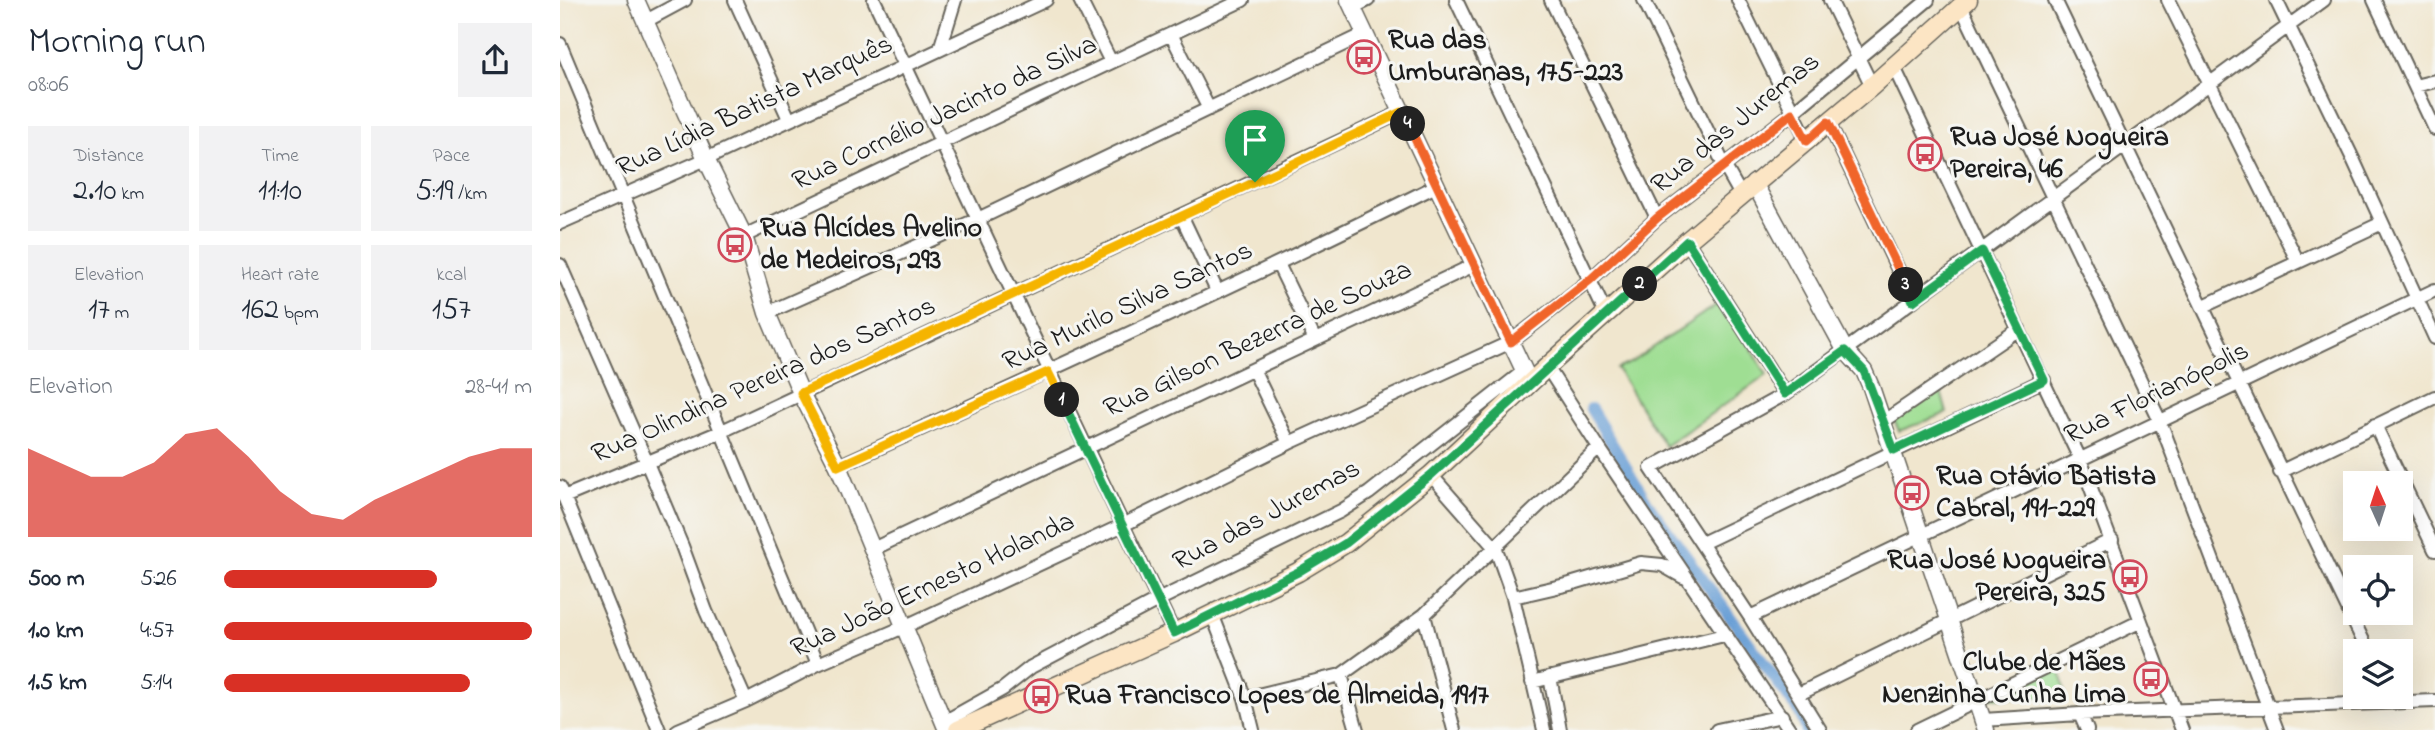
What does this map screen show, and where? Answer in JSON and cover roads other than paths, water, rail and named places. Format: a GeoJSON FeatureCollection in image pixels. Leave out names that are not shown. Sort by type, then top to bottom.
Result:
{"type":"FeatureCollection","features":[{"type":"Feature","properties":{"kind":"main road"},"geometry":{"type":"LineString","coordinates":[[949,727],[1174,633],[1298,572],[1346,543],[1431,475],[1527,377],[1547,367],[1687,241],[1872,86],[1965,3]]}},
{"type":"Feature","properties":{"kind":"street"},"geometry":{"type":"LineString","coordinates":[[636,0],[706,159],[744,236],[767,313],[801,393],[838,466],[949,727]]}},
{"type":"Feature","properties":{"kind":"street"},"geometry":{"type":"LineString","coordinates":[[646,21],[685,0]]}},
{"type":"Feature","properties":{"kind":"street"},"geometry":{"type":"LineString","coordinates":[[735,0],[789,119]]}},
{"type":"Feature","properties":{"kind":"street"},"geometry":{"type":"LineString","coordinates":[[874,0],[1174,633]]}},
{"type":"Feature","properties":{"kind":"street"},"geometry":{"type":"LineString","coordinates":[[940,49],[955,0]]}},
{"type":"Feature","properties":{"kind":"street","name":"Rua Lídia Batista Marquês"},"geometry":{"type":"LineString","coordinates":[[560,223],[706,159],[1046,0]]}},
{"type":"Feature","properties":{"kind":"street"},"geometry":{"type":"LineString","coordinates":[[1080,0],[1111,62]]}},
{"type":"Feature","properties":{"kind":"street","name":"Rua Cornélio Jacinto da Silva"},"geometry":{"type":"LineString","coordinates":[[744,236],[1243,0]]}},
{"type":"Feature","properties":{"kind":"street"},"geometry":{"type":"LineString","coordinates":[[1368,0],[1350,4],[1527,377]]}},
{"type":"Feature","properties":{"kind":"street"},"geometry":{"type":"LineString","coordinates":[[1456,0],[1606,314]]}},
{"type":"Feature","properties":{"kind":"street"},"geometry":{"type":"LineString","coordinates":[[1551,0],[1657,218]]}},
{"type":"Feature","properties":{"kind":"street"},"geometry":{"type":"LineString","coordinates":[[1644,0],[1724,165],[1747,189],[1845,351],[1864,371],[1894,450],[1985,725],[2080,714],[2343,703]]}},
{"type":"Feature","properties":{"kind":"street"},"geometry":{"type":"LineString","coordinates":[[1738,0],[1807,141]]}},
{"type":"Feature","properties":{"kind":"street"},"geometry":{"type":"LineString","coordinates":[[1830,0],[1872,86]]}},
{"type":"Feature","properties":{"kind":"street","name":"Rua das Juremas"},"geometry":{"type":"LineString","coordinates":[[1511,342],[1590,280],[1657,218],[1792,113],[1928,0]]}},
{"type":"Feature","properties":{"kind":"street"},"geometry":{"type":"LineString","coordinates":[[2055,0],[2362,639]]}},
{"type":"Feature","properties":{"kind":"street"},"geometry":{"type":"LineString","coordinates":[[2168,0],[2298,262]]}},
{"type":"Feature","properties":{"kind":"street"},"geometry":{"type":"LineString","coordinates":[[2276,0],[2435,338]]}},
{"type":"Feature","properties":{"kind":"street"},"geometry":{"type":"LineString","coordinates":[[1819,730],[1750,617],[1651,468],[1785,394],[2324,0]]}},
{"type":"Feature","properties":{"kind":"street"},"geometry":{"type":"LineString","coordinates":[[2374,0],[2435,129]]}},
{"type":"Feature","properties":{"kind":"street"},"geometry":{"type":"LineString","coordinates":[[1965,3],[2160,421],[2277,730]]}},
{"type":"Feature","properties":{"kind":"street"},"geometry":{"type":"LineString","coordinates":[[1171,34],[1209,109]]}},
{"type":"Feature","properties":{"kind":"street"},"geometry":{"type":"LineString","coordinates":[[767,313],[978,219],[1365,34]]}},
{"type":"Feature","properties":{"kind":"street"},"geometry":{"type":"LineString","coordinates":[[560,44],[818,664]]}},
{"type":"Feature","properties":{"kind":"street"},"geometry":{"type":"LineString","coordinates":[[1893,65],[2080,459],[2182,730]]}},
{"type":"Feature","properties":{"kind":"street"},"geometry":{"type":"LineString","coordinates":[[2415,86],[2435,80]]}},
{"type":"Feature","properties":{"kind":"street","name":"Rua Olindina Pereira dos Santos"},"geometry":{"type":"LineString","coordinates":[[562,492],[647,463],[720,432],[1402,112]]}},
{"type":"Feature","properties":{"kind":"street"},"geometry":{"type":"LineString","coordinates":[[1828,122],[1913,301]]}},
{"type":"Feature","properties":{"kind":"street","name":"Rua Murilo Silva Santos"},"geometry":{"type":"LineString","coordinates":[[838,466],[1048,372],[1436,186]]}},
{"type":"Feature","properties":{"kind":"street"},"geometry":{"type":"LineString","coordinates":[[1182,217],[1217,291]]}},
{"type":"Feature","properties":{"kind":"street"},"geometry":{"type":"LineString","coordinates":[[2204,306],[2382,223]]}},
{"type":"Feature","properties":{"kind":"street"},"geometry":{"type":"LineString","coordinates":[[1687,241],[1785,394]]}},
{"type":"Feature","properties":{"kind":"street"},"geometry":{"type":"LineString","coordinates":[[1278,264],[1315,340]]}},
{"type":"Feature","properties":{"kind":"street"},"geometry":{"type":"LineString","coordinates":[[560,265],[647,463],[706,611],[746,701]]}},
{"type":"Feature","properties":{"kind":"street","name":"Rua Gilson Bezerra de Souza"},"geometry":{"type":"LineString","coordinates":[[873,549],[1474,265]]}},
{"type":"Feature","properties":{"kind":"street","name":"Rua Florianópolis"},"geometry":{"type":"LineString","coordinates":[[1750,617],[2435,290]]}},
{"type":"Feature","properties":{"kind":"street"},"geometry":{"type":"LineString","coordinates":[[1884,421],[2019,329]]}},
{"type":"Feature","properties":{"kind":"street","name":"Rua João Ernesto Holanda"},"geometry":{"type":"LineString","coordinates":[[678,730],[746,701],[818,664],[906,626],[1121,526],[1289,443],[1511,342]]}},
{"type":"Feature","properties":{"kind":"street"},"geometry":{"type":"LineString","coordinates":[[1547,367],[1599,449],[1790,730]]}},
{"type":"Feature","properties":{"kind":"street"},"geometry":{"type":"LineString","coordinates":[[1254,371],[1289,443]]}},
{"type":"Feature","properties":{"kind":"street","name":"Rua das Juremas"},"geometry":{"type":"LineString","coordinates":[[949,727],[1031,667],[1158,600],[1340,511],[1369,493],[1402,466],[1527,377]]}},
{"type":"Feature","properties":{"kind":"street"},"geometry":{"type":"LineString","coordinates":[[1702,543],[2044,380]]}},
{"type":"Feature","properties":{"kind":"street"},"geometry":{"type":"LineString","coordinates":[[2280,471],[2435,397]]}},
{"type":"Feature","properties":{"kind":"street"},"geometry":{"type":"LineString","coordinates":[[2375,425],[2435,550]]}},
{"type":"Feature","properties":{"kind":"street"},"geometry":{"type":"LineString","coordinates":[[1245,698],[1341,675],[1424,615],[1599,449]]}},
{"type":"Feature","properties":{"kind":"street"},"geometry":{"type":"LineString","coordinates":[[1402,466],[1412,492]]}},
{"type":"Feature","properties":{"kind":"street"},"geometry":{"type":"LineString","coordinates":[[1431,475],[1496,548],[1513,597],[1544,730]]}},
{"type":"Feature","properties":{"kind":"street"},"geometry":{"type":"LineString","coordinates":[[562,492],[659,730]]}},
{"type":"Feature","properties":{"kind":"street"},"geometry":{"type":"LineString","coordinates":[[1799,695],[2112,540]]}},
{"type":"Feature","properties":{"kind":"street"},"geometry":{"type":"LineString","coordinates":[[1513,597],[1641,563],[1662,565],[1690,582]]}},
{"type":"Feature","properties":{"kind":"street"},"geometry":{"type":"LineString","coordinates":[[1212,614],[1245,698],[1253,730]]}},
{"type":"Feature","properties":{"kind":"street"},"geometry":{"type":"LineString","coordinates":[[1424,615],[1454,730]]}},
{"type":"Feature","properties":{"kind":"street"},"geometry":{"type":"LineString","coordinates":[[1917,730],[2141,621]]}},
{"type":"Feature","properties":{"kind":"street"},"geometry":{"type":"LineString","coordinates":[[1532,682],[1724,635]]}},
{"type":"Feature","properties":{"kind":"street"},"geometry":{"type":"LineString","coordinates":[[1341,675],[1357,730]]}},
{"type":"Feature","properties":{"kind":"street"},"geometry":{"type":"LineString","coordinates":[[1550,677],[1560,730]]}},
{"type":"Feature","properties":{"kind":"street"},"geometry":{"type":"LineString","coordinates":[[2413,700],[2435,701]]}},
{"type":"Feature","properties":{"kind":"street"},"geometry":{"type":"LineString","coordinates":[[2080,714],[2087,730]]}},
{"type":"Feature","properties":{"kind":"street"},"geometry":{"type":"LineString","coordinates":[[1717,730],[1782,716]]}},
{"type":"Feature","properties":{"kind":"waterway"},"geometry":{"type":"LineString","coordinates":[[1591,409],[1648,504],[1800,713],[1807,730]]}},
{"type":"Feature","properties":{"kind":"place","name":"Rua das Umburanas, 175-223"},"geometry":{"type":"Point","coordinates":[1364,57]}},
{"type":"Feature","properties":{"kind":"place","name":"Rua José Nogueira Pereira, 46"},"geometry":{"type":"Point","coordinates":[1925,154]}},
{"type":"Feature","properties":{"kind":"place","name":"Rua Alcídes Avelino de Medeiros, 293"},"geometry":{"type":"Point","coordinates":[735,245]}},
{"type":"Feature","properties":{"kind":"place","name":"Rua Otávio Batista Cabral, 191-229"},"geometry":{"type":"Point","coordinates":[1912,493]}},
{"type":"Feature","properties":{"kind":"place","name":"Rua José Nogueira Pereira, 325"},"geometry":{"type":"Point","coordinates":[2130,577]}},
{"type":"Feature","properties":{"kind":"place","name":"Clube de Mães Nenzinha Cunha Lima"},"geometry":{"type":"Point","coordinates":[2151,679]}},
{"type":"Feature","properties":{"kind":"place","name":"Rua Francisco Lopes de Almeida, 1917"},"geometry":{"type":"Point","coordinates":[1041,696]}}]}
